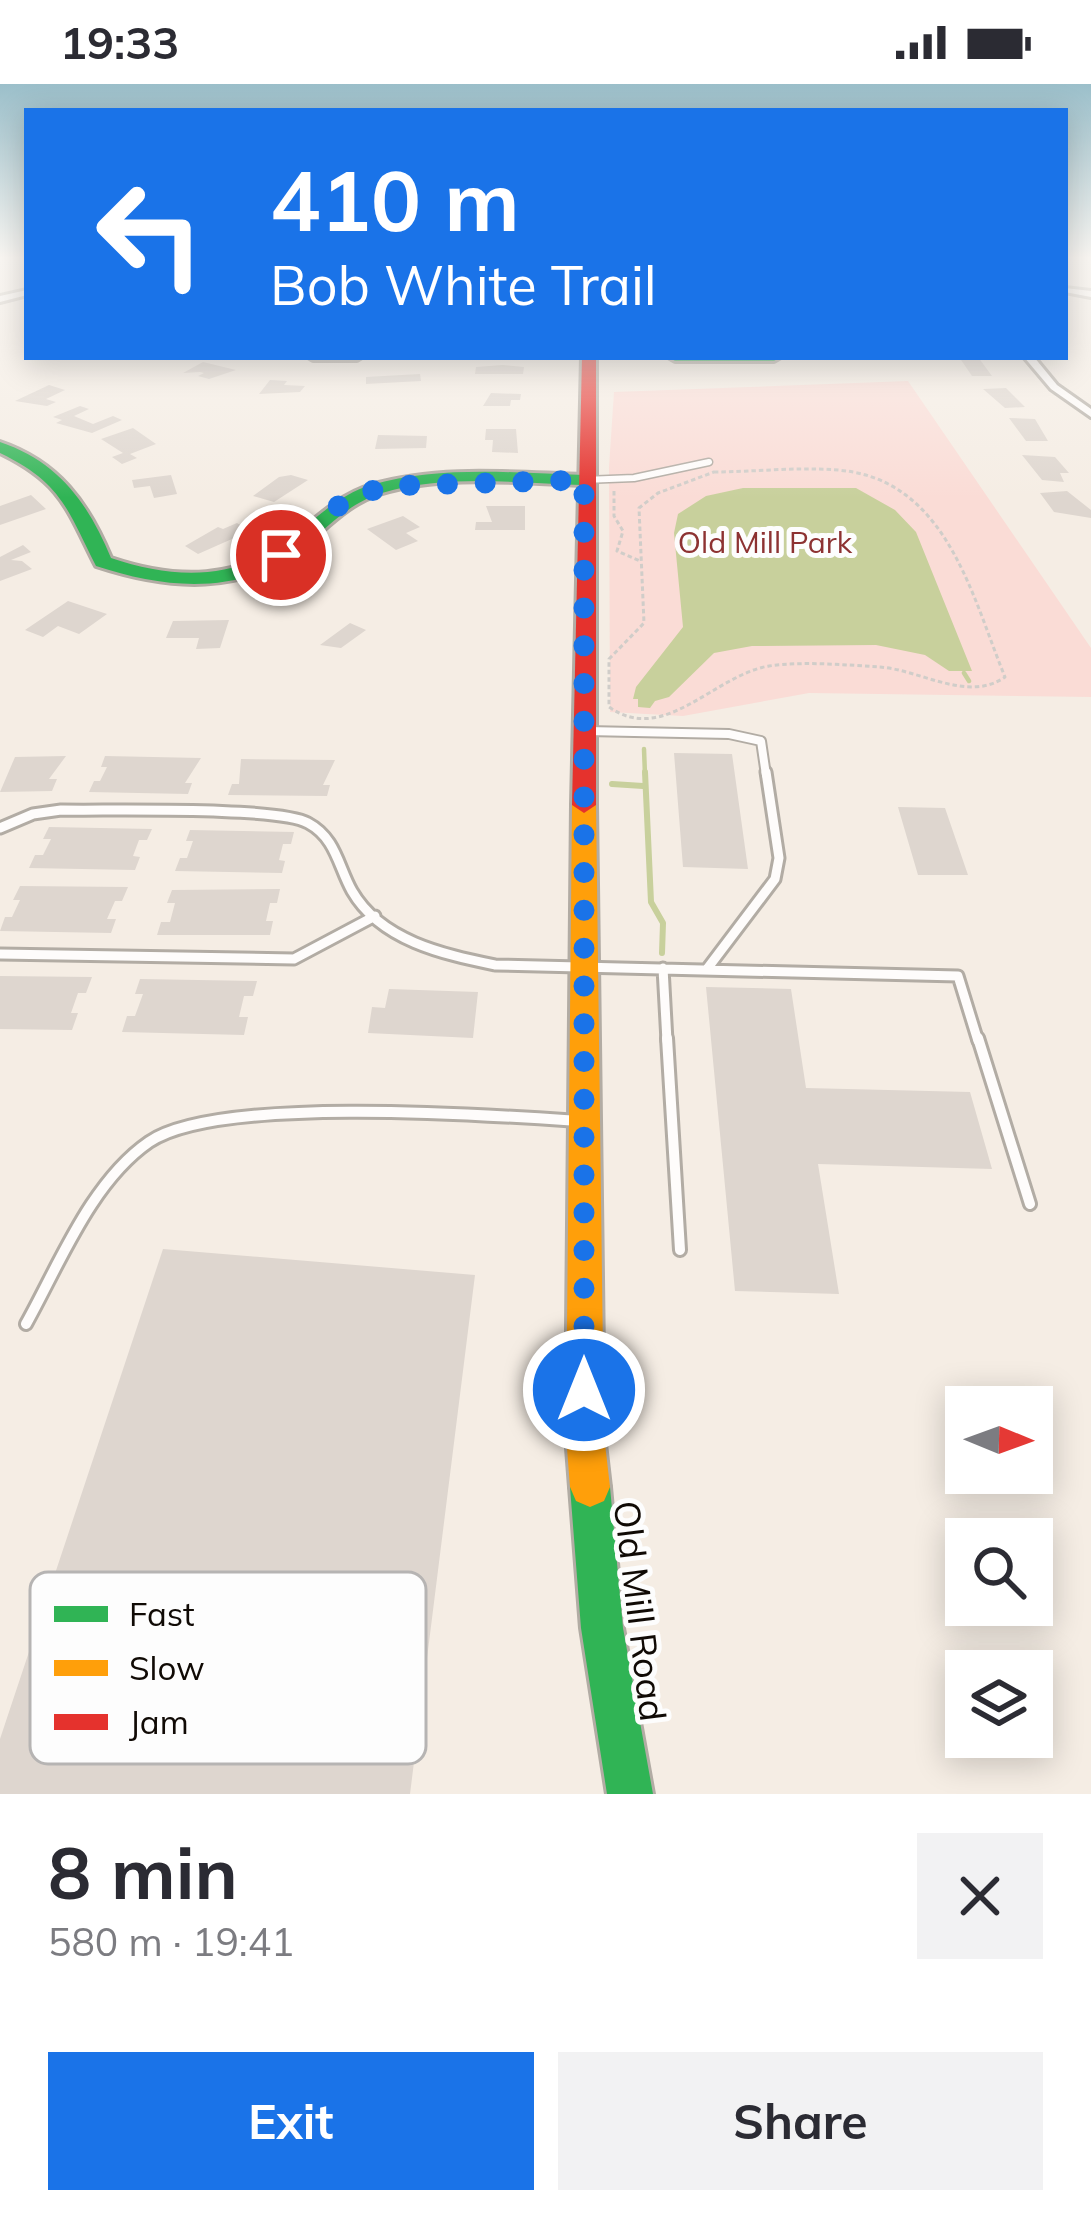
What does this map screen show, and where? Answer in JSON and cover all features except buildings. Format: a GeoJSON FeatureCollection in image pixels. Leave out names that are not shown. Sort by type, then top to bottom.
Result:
{"type":"FeatureCollection","features":[{"type":"Feature","properties":{"kind":"street","name":"Old Mill Road"},"geometry":{"type":"LineString","coordinates":[[589,360],[598,480],[583,731],[584,1435],[590,1522],[630,1794]]}},
{"type":"Feature","properties":{"kind":"street"},"geometry":{"type":"LineString","coordinates":[[1031,360],[1054,388],[1091,414]]}},
{"type":"Feature","properties":{"kind":"street"},"geometry":{"type":"LineString","coordinates":[[0,447],[48,468],[67,482],[103,562],[135,575],[176,583],[225,578],[260,566],[281,555],[334,508],[383,486],[598,480]]}},
{"type":"Feature","properties":{"kind":"lane"},"geometry":{"type":"LineString","coordinates":[[598,480],[709,462]]}},
{"type":"Feature","properties":{"kind":"lane"},"geometry":{"type":"LineString","coordinates":[[583,731],[728,734],[761,741],[779,857],[775,879],[707,969]]}},
{"type":"Feature","properties":{"kind":"lane"},"geometry":{"type":"LineString","coordinates":[[0,828],[33,814],[61,810],[292,816],[318,826],[334,842],[358,901],[395,933],[445,955],[495,965],[958,976],[1030,1204]]}},
{"type":"Feature","properties":{"kind":"lane"},"geometry":{"type":"LineString","coordinates":[[0,954],[294,958],[341,938],[376,916]]}},
{"type":"Feature","properties":{"kind":"lane"},"geometry":{"type":"LineString","coordinates":[[663,968],[680,1250]]}},
{"type":"Feature","properties":{"kind":"lane"},"geometry":{"type":"LineString","coordinates":[[26,1324],[122,1168],[155,1137],[216,1120],[275,1117],[466,1112],[584,1122]]}},
{"type":"Feature","properties":{"kind":"path"},"geometry":{"type":"LineString","coordinates":[[832,471],[876,478],[911,498],[942,526],[1005,677],[992,686],[965,687],[885,667],[770,666],[735,676],[676,711],[646,721],[630,720],[608,704],[609,662],[644,626],[640,561],[641,505],[694,478],[718,472],[832,471]]}},
{"type":"Feature","properties":{"kind":"path"},"geometry":{"type":"LineString","coordinates":[[598,480],[623,531],[617,550],[640,561]]}},
{"type":"Feature","properties":{"kind":"green space","name":"Old Mill Park"},"geometry":{"type":"Polygon","coordinates":[[[908,381],[1091,648],[1091,697],[809,693],[683,716],[610,712],[609,467],[614,392],[908,381]]]}},
{"type":"Feature","properties":{"kind":"shaded area"},"geometry":{"type":"Polygon","coordinates":[[[743,488],[856,488],[895,510],[916,532],[972,671],[949,671],[925,655],[876,645],[752,646],[714,653],[669,697],[650,708],[638,707],[638,699],[633,699],[636,687],[683,627],[674,533],[678,514],[706,496],[743,488]]]}},
{"type":"Feature","properties":{"kind":"waterway"},"geometry":{"type":"LineString","coordinates":[[964,673],[969,681]]}},
{"type":"Feature","properties":{"kind":"waterway"},"geometry":{"type":"LineString","coordinates":[[644,749],[645,775]]}},
{"type":"Feature","properties":{"kind":"waterway"},"geometry":{"type":"LineString","coordinates":[[645,772],[651,902],[663,923],[662,953]]}},
{"type":"Feature","properties":{"kind":"waterway"},"geometry":{"type":"LineString","coordinates":[[612,784],[643,786]]}},
{"type":"Feature","properties":{"kind":"traffic: fast"},"geometry":{"type":"LineString","coordinates":[[0,447],[40,468],[66,491],[86,521],[103,562],[178,580],[227,577],[251,570],[296,544],[345,504],[380,488],[456,478],[584,480]]}},
{"type":"Feature","properties":{"kind":"traffic: fast"},"geometry":{"type":"LineString","coordinates":[[590,1487],[602,1628],[630,1794]]}},
{"type":"Feature","properties":{"kind":"traffic: slow"},"geometry":{"type":"LineString","coordinates":[[584,805],[585,1435],[590,1487]]}},
{"type":"Feature","properties":{"kind":"traffic: jam"},"geometry":{"type":"LineString","coordinates":[[584,805],[589,360]]}},
{"type":"Feature","properties":{"kind":"route"},"geometry":{"type":"LineString","coordinates":[[281,555],[334,508],[383,486],[584,480],[584,1390]]}}]}
